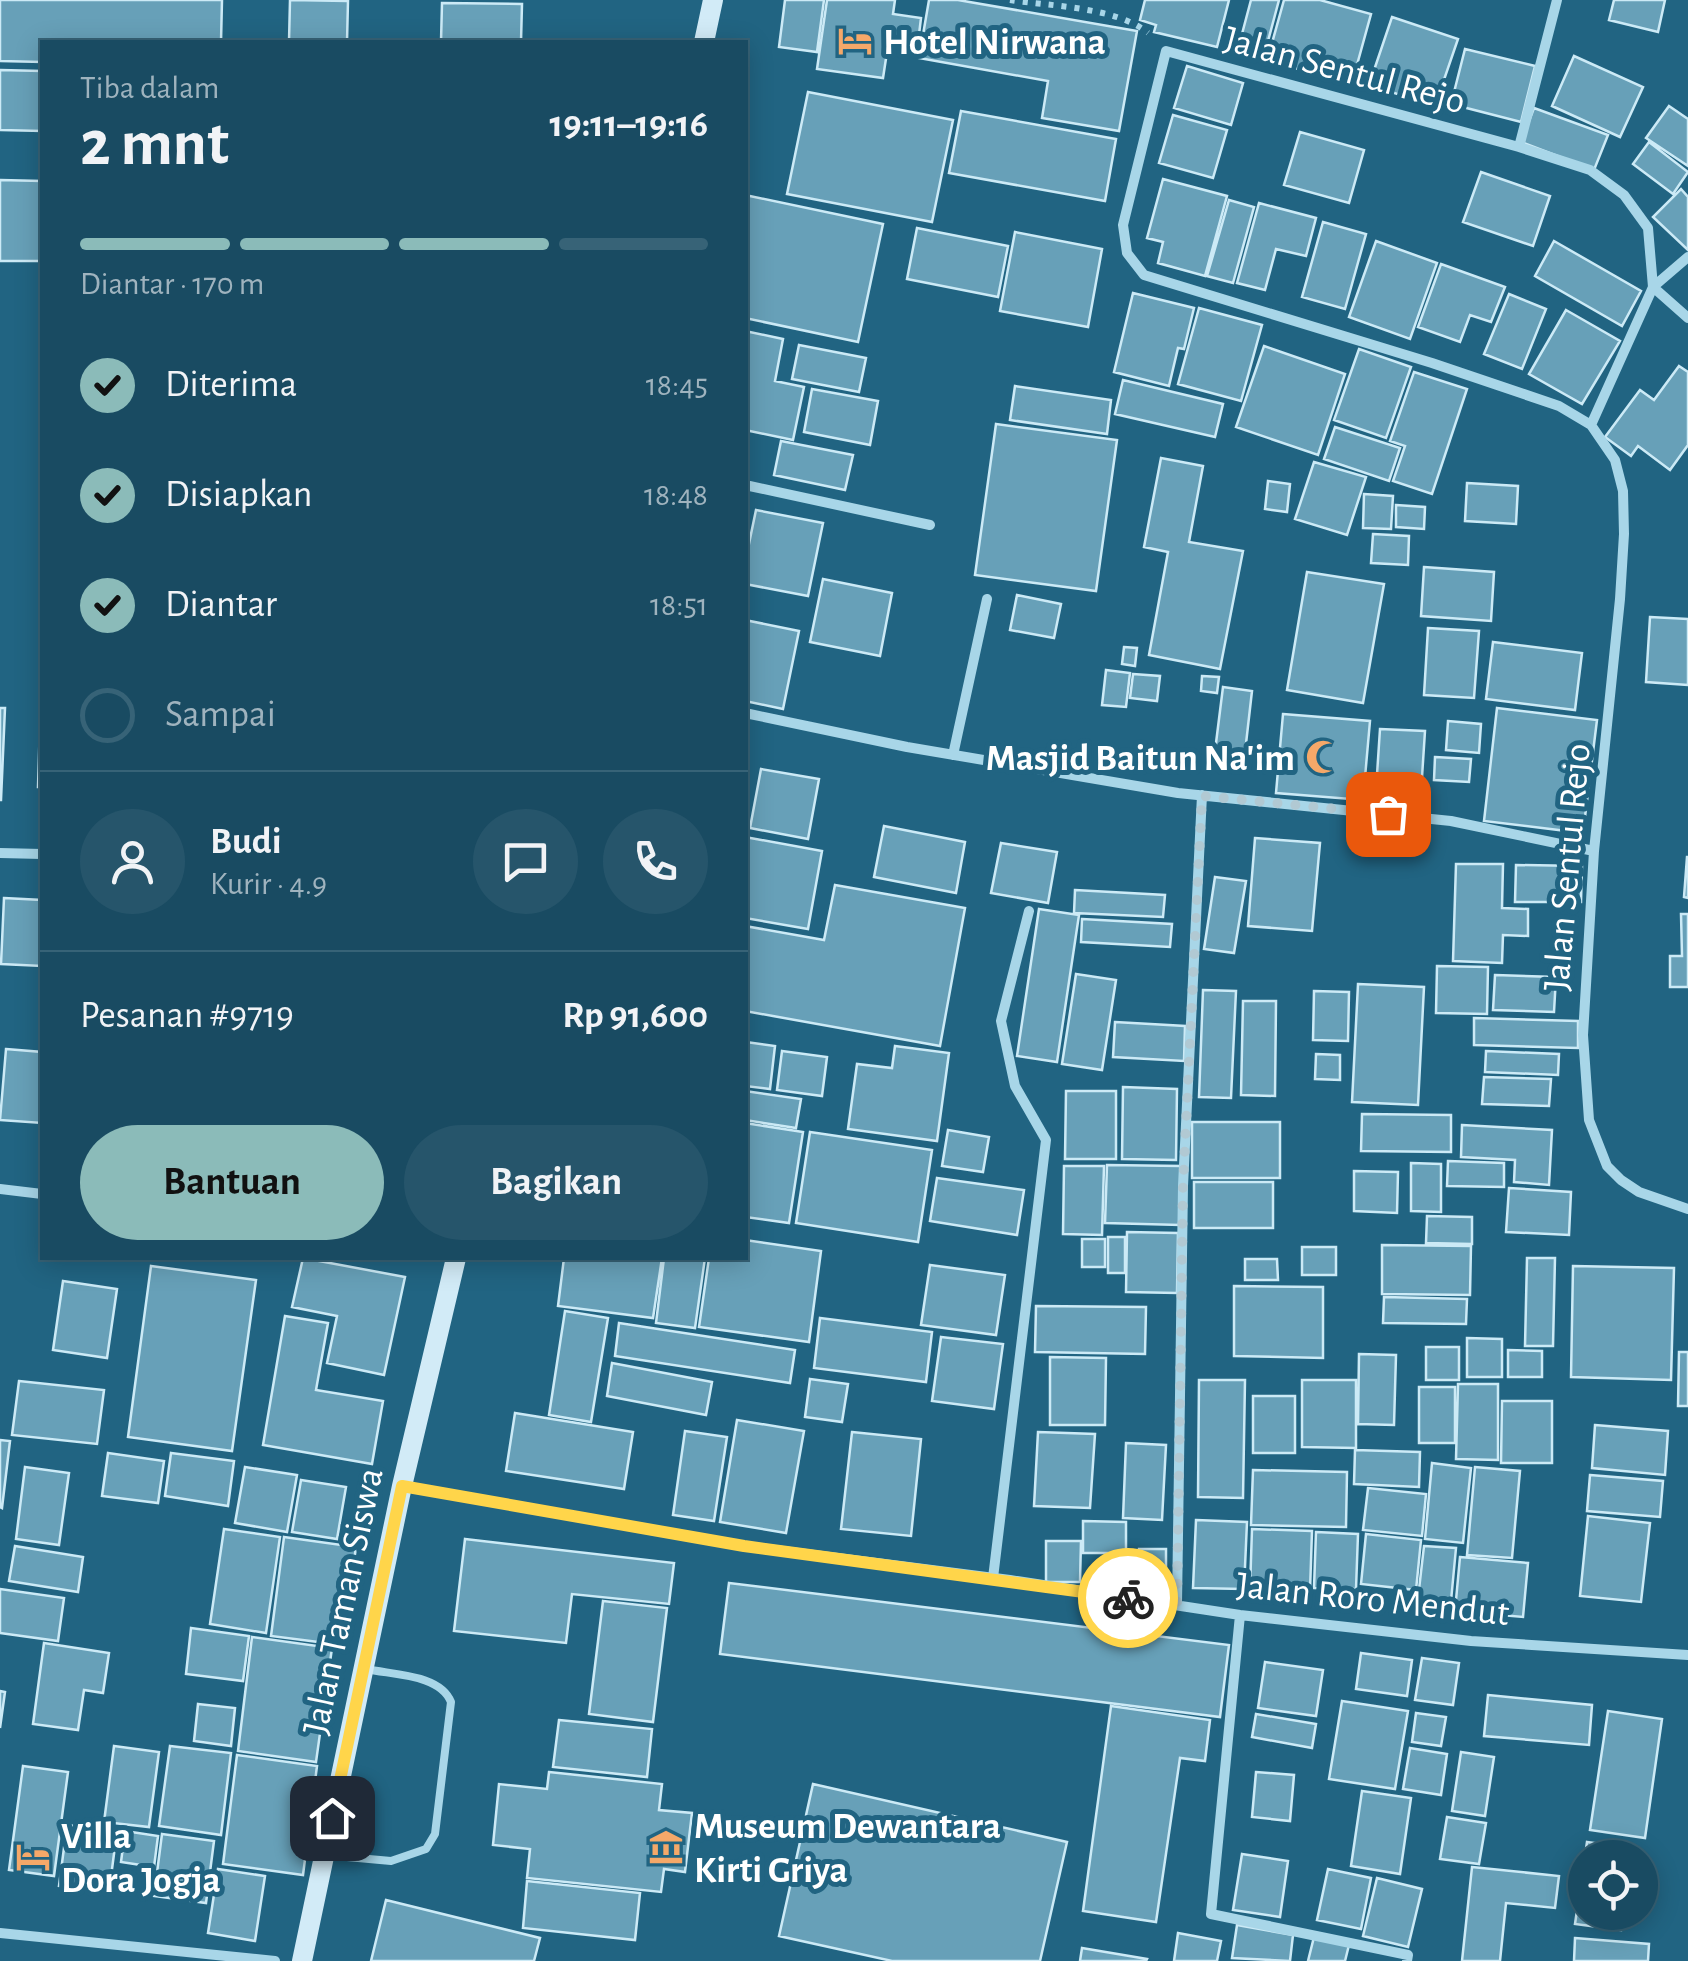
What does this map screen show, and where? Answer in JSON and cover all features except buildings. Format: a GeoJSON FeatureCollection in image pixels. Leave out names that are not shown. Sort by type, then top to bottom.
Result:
{"type":"FeatureCollection","features":[{"type":"Feature","properties":{"kind":"main road"},"geometry":{"type":"LineString","coordinates":[[704,40],[713,0]]}},
{"type":"Feature","properties":{"kind":"main road","name":"Jalan Taman Siswa"},"geometry":{"type":"LineString","coordinates":[[302,1961],[402,1486],[456,1260]]}},
{"type":"Feature","properties":{"kind":"street"},"geometry":{"type":"LineString","coordinates":[[1518,147],[1557,0]]}},
{"type":"Feature","properties":{"kind":"street","name":"Jalan Sentul Rejo"},"geometry":{"type":"LineString","coordinates":[[1591,425],[1653,287],[1648,228],[1624,195],[1590,170],[1518,147],[1166,52],[1124,225],[1127,254],[1144,275],[1432,362],[1558,406],[1591,425],[1616,460],[1623,491],[1624,534],[1594,851],[1583,1035],[1590,1120],[1607,1166],[1621,1180],[1639,1192],[1688,1209]]}},
{"type":"Feature","properties":{"kind":"street"},"geometry":{"type":"LineString","coordinates":[[1688,257],[1653,287],[1688,318]]}},
{"type":"Feature","properties":{"kind":"street"},"geometry":{"type":"LineString","coordinates":[[748,486],[930,525]]}},
{"type":"Feature","properties":{"kind":"street"},"geometry":{"type":"LineString","coordinates":[[953,754],[986,599]]}},
{"type":"Feature","properties":{"kind":"street"},"geometry":{"type":"LineString","coordinates":[[748,714],[953,754],[1202,796],[1451,822],[1594,851]]}},
{"type":"Feature","properties":{"kind":"street"},"geometry":{"type":"LineString","coordinates":[[1177,1606],[1183,1186],[1202,796]]}},
{"type":"Feature","properties":{"kind":"street"},"geometry":{"type":"LineString","coordinates":[[0,853],[40,854]]}},
{"type":"Feature","properties":{"kind":"street"},"geometry":{"type":"LineString","coordinates":[[993,1578],[1046,1140],[1015,1086],[1000,1021],[1029,911]]}},
{"type":"Feature","properties":{"kind":"street"},"geometry":{"type":"LineString","coordinates":[[0,1188],[40,1194]]}},
{"type":"Feature","properties":{"kind":"street","name":"Jalan Roro Mendut"},"geometry":{"type":"LineString","coordinates":[[402,1486],[744,1546],[1240,1615],[1471,1641],[1688,1655]]}},
{"type":"Feature","properties":{"kind":"street"},"geometry":{"type":"LineString","coordinates":[[1240,1615],[1211,1914],[1408,1954],[1406,1961]]}},
{"type":"Feature","properties":{"kind":"street"},"geometry":{"type":"LineString","coordinates":[[0,1933],[274,1961]]}},
{"type":"Feature","properties":{"kind":"lane"},"geometry":{"type":"LineString","coordinates":[[325,1855],[391,1861],[426,1849],[435,1834],[451,1702],[447,1691],[426,1681],[364,1669]]}},
{"type":"Feature","properties":{"kind":"path"},"geometry":{"type":"LineString","coordinates":[[1010,0],[1120,18],[1138,25],[1166,52]]}},
{"type":"Feature","properties":{"kind":"way so far"},"geometry":{"type":"LineString","coordinates":[[1128,1598],[1177,1606],[1183,1186],[1202,796],[1388,814]]}},
{"type":"Feature","properties":{"kind":"place","name":"Hotel Nirwana"},"geometry":{"type":"Point","coordinates":[855,41]}},
{"type":"Feature","properties":{"kind":"place","name":"Masjid Baitun Na'im"},"geometry":{"type":"Point","coordinates":[1323,757]}},
{"type":"Feature","properties":{"kind":"place","name":"Museum Dewantara Kirti Griya"},"geometry":{"type":"Point","coordinates":[666,1847]}},
{"type":"Feature","properties":{"kind":"place","name":"Villa Dora Jogja"},"geometry":{"type":"Point","coordinates":[33,1857]}},
{"type":"Feature","properties":{"kind":"route"},"geometry":{"type":"LineString","coordinates":[[332,1818],[402,1486],[744,1546],[1128,1598]]}}]}
